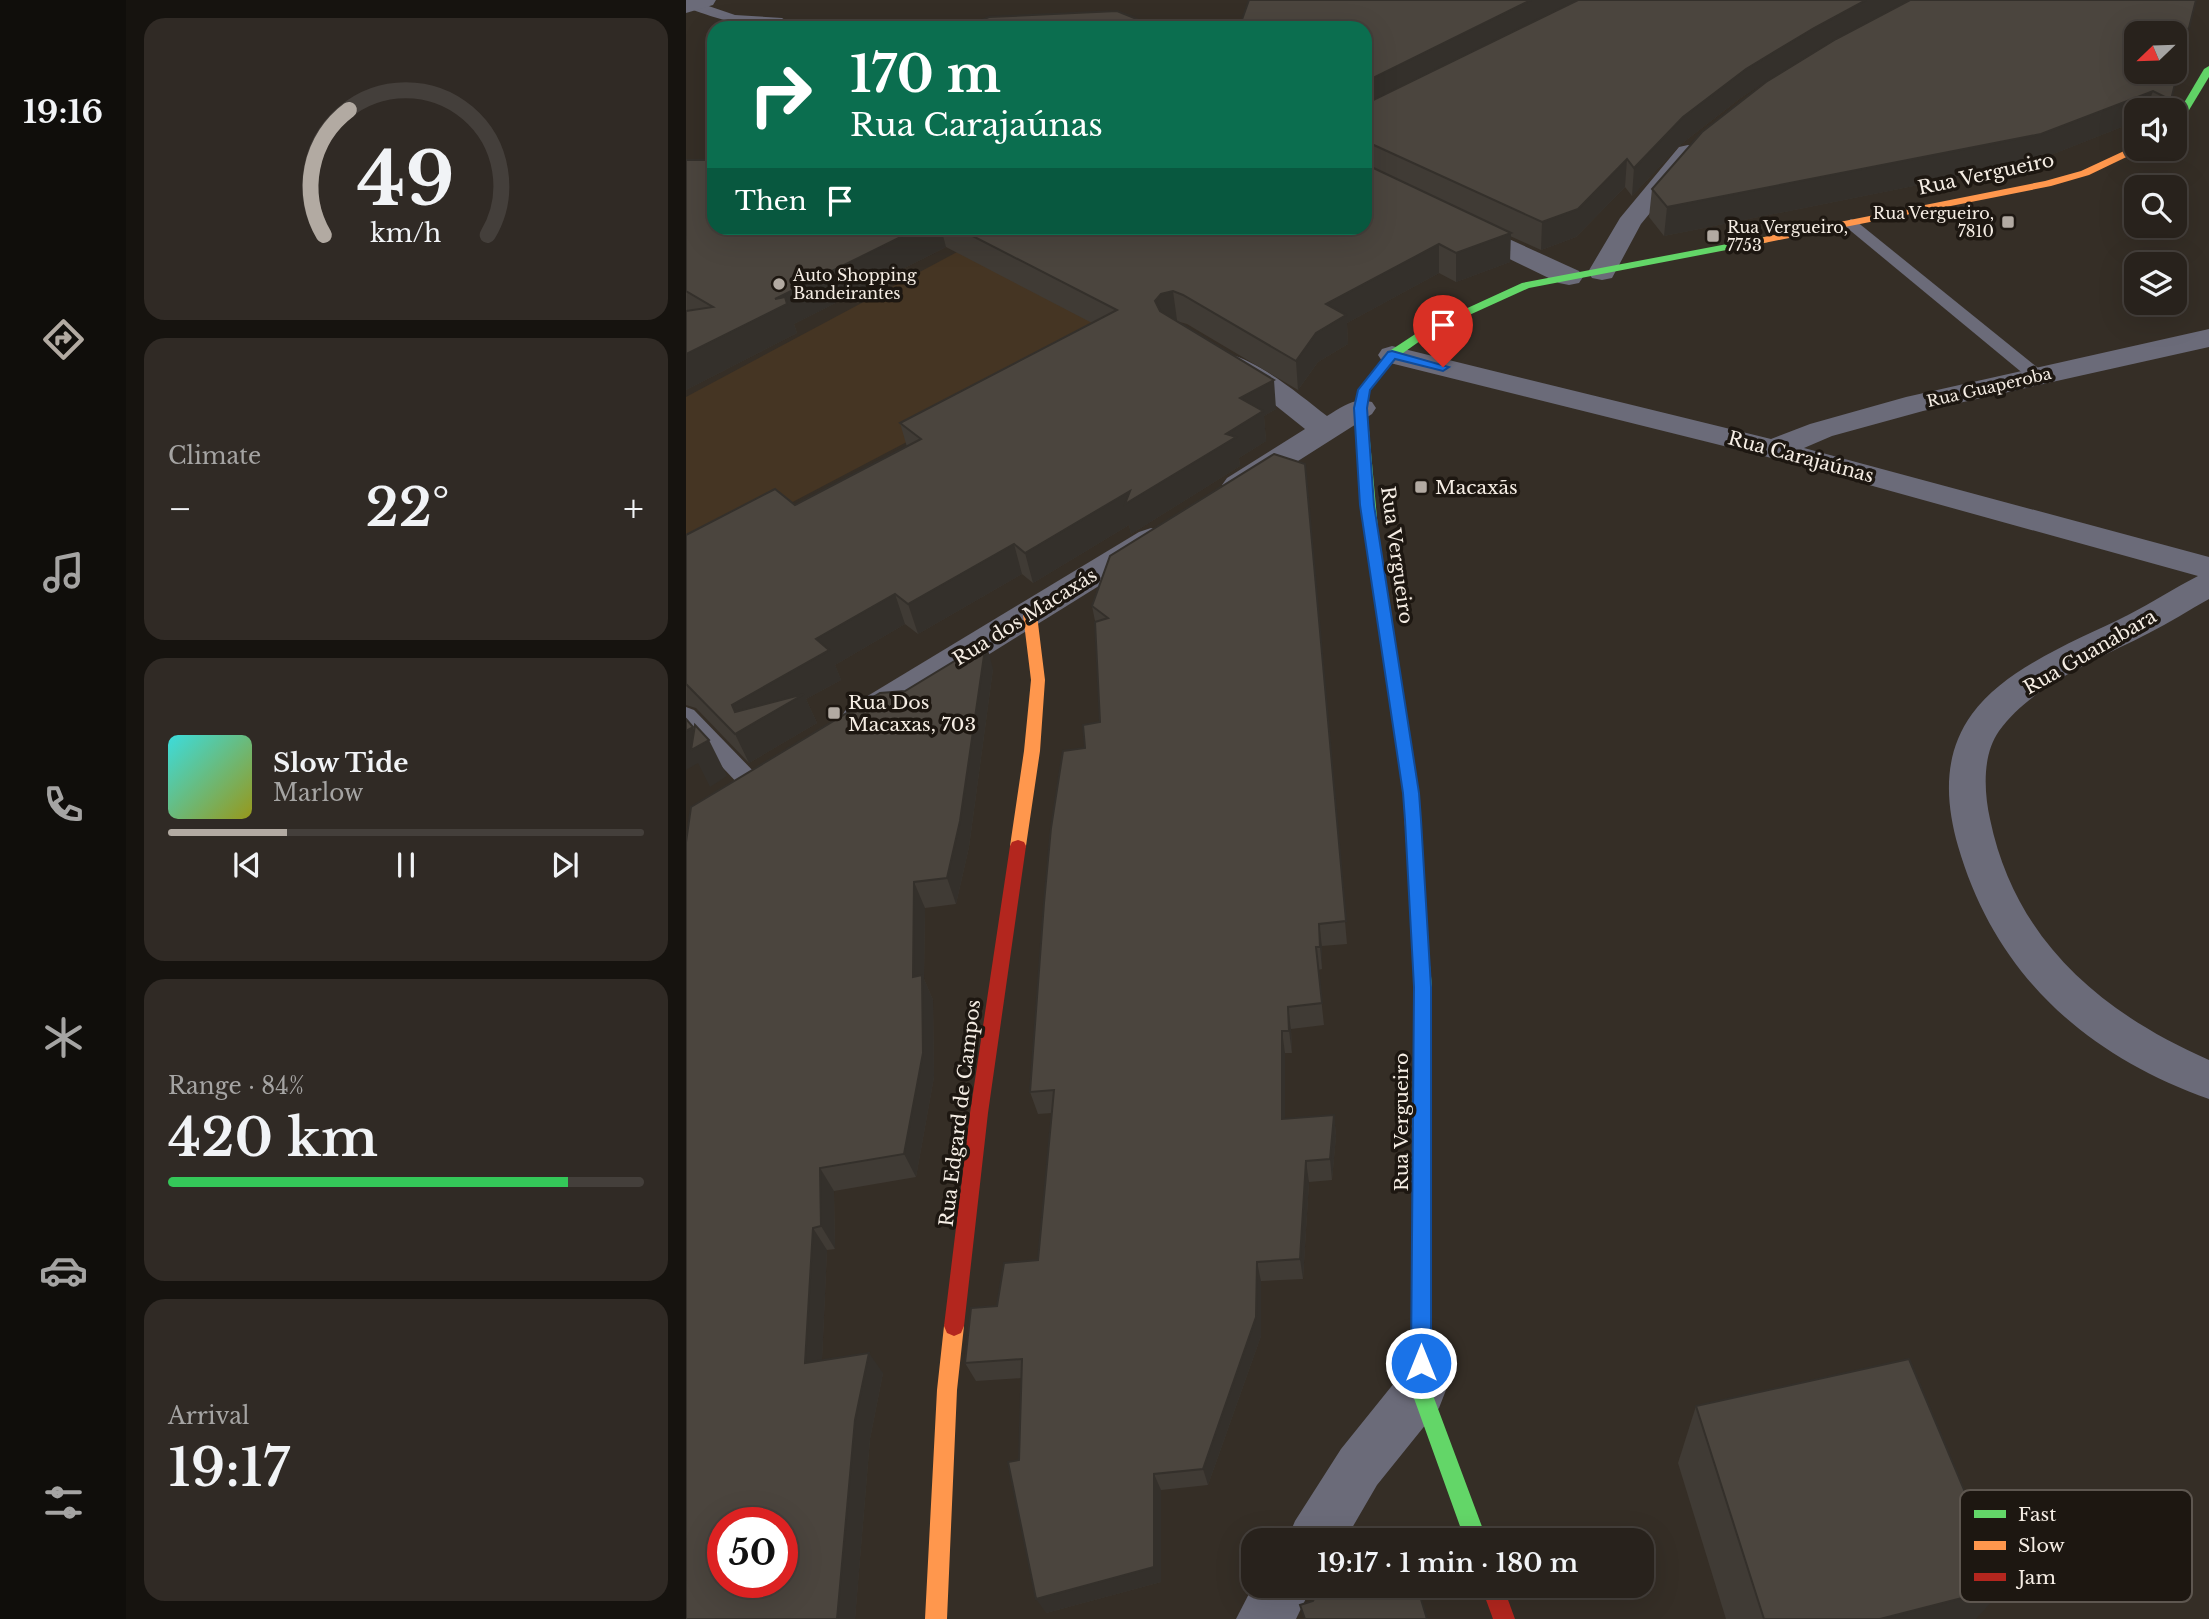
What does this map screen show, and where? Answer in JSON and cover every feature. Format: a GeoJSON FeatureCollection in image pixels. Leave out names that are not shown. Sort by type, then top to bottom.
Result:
{"type":"FeatureCollection","features":[{"type":"Feature","properties":{"kind":"main road"},"geometry":{"type":"LineString","coordinates":[[2187,105],[2209,69]]}},
{"type":"Feature","properties":{"kind":"main road"},"geometry":{"type":"LineString","coordinates":[[2187,118],[2198,114]]}},
{"type":"Feature","properties":{"kind":"main road","name":"Rua Vergueiro"},"geometry":{"type":"LineString","coordinates":[[1472,1528],[1421,1390],[1423,987],[1411,793],[1367,505],[1361,408],[1364,390],[1392,355],[1430,329],[1513,289],[2046,184],[2085,173],[2124,154]]}},
{"type":"Feature","properties":{"kind":"main road","name":"Rua Edgard de Campos"},"geometry":{"type":"LineString","coordinates":[[936,1619],[947,1390],[979,1114],[1032,751],[1038,680],[1030,615]]}},
{"type":"Feature","properties":{"kind":"main road"},"geometry":{"type":"LineString","coordinates":[[1496,1598],[1504,1619]]}},
{"type":"Feature","properties":{"kind":"street"},"geometry":{"type":"LineString","coordinates":[[1602,272],[1612,247],[1647,196],[1704,138]]}},
{"type":"Feature","properties":{"kind":"street"},"geometry":{"type":"LineString","coordinates":[[1437,214],[1569,277]]}},
{"type":"Feature","properties":{"kind":"street","name":"Rua Guaperoba"},"geometry":{"type":"LineString","coordinates":[[1774,449],[1853,419],[2209,338]]}},
{"type":"Feature","properties":{"kind":"street"},"geometry":{"type":"LineString","coordinates":[[1211,353],[1281,395],[1325,430]]}},
{"type":"Feature","properties":{"kind":"street","name":"Rua Carajaúnas"},"geometry":{"type":"LineString","coordinates":[[1392,355],[1774,449],[2209,568]]}},
{"type":"Feature","properties":{"kind":"street","name":"Rua dos Macaxás"},"geometry":{"type":"LineString","coordinates":[[834,734],[1361,408]]}},
{"type":"Feature","properties":{"kind":"street","name":"Rua Guanabara"},"geometry":{"type":"LineString","coordinates":[[2209,584],[2083,652],[2020,690],[1986,721],[1972,747],[1965,797],[1981,864],[2003,917],[2031,958],[2079,1006],[2166,1062],[2209,1080]]}},
{"type":"Feature","properties":{"kind":"street"},"geometry":{"type":"LineString","coordinates":[[719,803],[763,776]]}},
{"type":"Feature","properties":{"kind":"street"},"geometry":{"type":"LineString","coordinates":[[1321,1528],[1359,1467],[1421,1390]]}},
{"type":"Feature","properties":{"kind":"street"},"geometry":{"type":"LineString","coordinates":[[1264,1619],[1277,1598]]}},
{"type":"Feature","properties":{"kind":"lane"},"geometry":{"type":"LineString","coordinates":[[694,4],[711,14],[741,21]]}},
{"type":"Feature","properties":{"kind":"lane"},"geometry":{"type":"LineString","coordinates":[[1851,224],[2037,376]]}},
{"type":"Feature","properties":{"kind":"lane"},"geometry":{"type":"LineString","coordinates":[[686,716],[763,776]]}},
{"type":"Feature","properties":{"kind":"shaded area"},"geometry":{"type":"Polygon","coordinates":[[[989,235],[1110,235],[1280,246],[686,558],[686,397],[989,235]]]}},
{"type":"Feature","properties":{"kind":"building"},"geometry":{"type":"Polygon","coordinates":[[[1249,0],[1531,0],[1372,79],[1372,21],[1242,21],[1249,0]]]}},
{"type":"Feature","properties":{"kind":"building"},"geometry":{"type":"Polygon","coordinates":[[[1578,0],[1866,0],[1746,69],[1683,117],[1634,168],[1627,159],[1578,209],[1542,222],[1372,144],[1372,101],[1578,0]]]}},
{"type":"Feature","properties":{"kind":"building"},"geometry":{"type":"Polygon","coordinates":[[[1910,0],[2196,0],[2188,29],[2188,21],[2124,21],[2124,84],[2175,84],[2172,98],[2153,91],[2135,98],[2124,98],[2124,102],[2041,134],[1667,207],[1652,189],[1702,132],[1766,82],[1836,39],[1910,0]]]}},
{"type":"Feature","properties":{"kind":"building"},"geometry":{"type":"Polygon","coordinates":[[[1117,11],[1142,21],[979,21],[989,17],[1117,11]]]}},
{"type":"Feature","properties":{"kind":"building"},"geometry":{"type":"Polygon","coordinates":[[[686,160],[707,160],[707,235],[905,235],[775,299],[785,297],[787,304],[686,354],[686,311],[713,307],[686,291],[686,160]]]}},
{"type":"Feature","properties":{"kind":"building"},"geometry":{"type":"Polygon","coordinates":[[[1372,167],[1511,233],[1456,253],[1439,244],[1326,304],[1346,315],[1316,333],[1296,361],[1183,295],[1173,291],[1161,294],[1155,301],[1160,311],[1274,380],[1240,398],[1263,411],[1226,434],[1236,437],[1125,504],[1130,491],[1025,553],[1014,544],[908,604],[895,594],[816,639],[829,650],[732,705],[735,712],[804,694],[735,734],[686,684],[686,535],[775,489],[795,505],[921,439],[900,423],[1117,310],[971,235],[1372,235],[1372,167]]]}},
{"type":"Feature","properties":{"kind":"building"},"geometry":{"type":"Polygon","coordinates":[[[1274,454],[1305,464],[1346,921],[1319,924],[1320,947],[1316,947],[1322,1003],[1288,1007],[1289,1031],[1282,1031],[1282,1119],[1334,1115],[1330,1159],[1306,1161],[1300,1259],[1257,1262],[1256,1317],[1203,1469],[1154,1474],[1154,1567],[1036,1599],[1008,1462],[1019,1460],[1022,1359],[965,1363],[971,1308],[997,1306],[1004,1263],[1038,1260],[1054,1090],[1030,1092],[1044,903],[1051,828],[1063,751],[1085,748],[1083,725],[1100,722],[1095,622],[1108,618],[1092,606],[1110,556],[1274,454]]]}},
{"type":"Feature","properties":{"kind":"building"},"geometry":{"type":"Polygon","coordinates":[[[986,642],[960,821],[947,878],[914,882],[913,977],[922,975],[923,1053],[904,1154],[820,1168],[821,1226],[813,1228],[805,1363],[869,1353],[855,1420],[837,1619],[686,1619],[686,842],[691,807],[880,693],[905,691],[986,642]]]}},
{"type":"Feature","properties":{"kind":"building"},"geometry":{"type":"Polygon","coordinates":[[[686,719],[693,727],[686,731],[686,719]]]}},
{"type":"Feature","properties":{"kind":"building"},"geometry":{"type":"Polygon","coordinates":[[[695,725],[709,740],[691,750],[695,725]]]}},
{"type":"Feature","properties":{"kind":"building"},"geometry":{"type":"Polygon","coordinates":[[[1909,1359],[1964,1490],[1960,1490],[1960,1599],[1880,1619],[1764,1619],[1696,1406],[1909,1359]]]}},
{"type":"Feature","properties":{"kind":"building"},"geometry":{"type":"Polygon","coordinates":[[[1315,1598],[1421,1598],[1427,1619],[1305,1619],[1300,1605],[1315,1598]]]}},
{"type":"Feature","properties":{"kind":"traffic: fast"},"geometry":{"type":"LineString","coordinates":[[2187,106],[2209,69]]}},
{"type":"Feature","properties":{"kind":"traffic: fast"},"geometry":{"type":"LineString","coordinates":[[1371,529],[1361,408],[1364,390],[1392,355],[1430,329],[1526,285],[1764,240]]}},
{"type":"Feature","properties":{"kind":"traffic: fast"},"geometry":{"type":"LineString","coordinates":[[1420,944],[1423,987],[1421,1390],[1472,1528]]}},
{"type":"Feature","properties":{"kind":"traffic: slow"},"geometry":{"type":"LineString","coordinates":[[1764,240],[2047,184],[2085,173],[2124,154]]}},
{"type":"Feature","properties":{"kind":"traffic: slow"},"geometry":{"type":"LineString","coordinates":[[1371,529],[1411,793],[1420,944]]}},
{"type":"Feature","properties":{"kind":"traffic: slow"},"geometry":{"type":"LineString","coordinates":[[1018,846],[1032,751],[1038,680],[1030,615]]}},
{"type":"Feature","properties":{"kind":"traffic: slow"},"geometry":{"type":"LineString","coordinates":[[936,1619],[947,1390],[954,1326]]}},
{"type":"Feature","properties":{"kind":"traffic: jam"},"geometry":{"type":"LineString","coordinates":[[954,1326],[979,1113],[1018,846]]}},
{"type":"Feature","properties":{"kind":"traffic: jam"},"geometry":{"type":"LineString","coordinates":[[1496,1598],[1504,1619]]}},
{"type":"Feature","properties":{"kind":"place","name":"Rua Vergueiro, 7810"},"geometry":{"type":"Point","coordinates":[2008,222]}},
{"type":"Feature","properties":{"kind":"place","name":"Rua Vergueiro, 7753"},"geometry":{"type":"Point","coordinates":[1713,236]}},
{"type":"Feature","properties":{"kind":"place","name":"Auto Shopping Bandeirantes"},"geometry":{"type":"Point","coordinates":[779,284]}},
{"type":"Feature","properties":{"kind":"place","name":"Macaxãs"},"geometry":{"type":"Point","coordinates":[1421,487]}},
{"type":"Feature","properties":{"kind":"place","name":"Rua Dos Macaxas, 703"},"geometry":{"type":"Point","coordinates":[834,713]}},
{"type":"Feature","properties":{"kind":"route"},"geometry":{"type":"LineString","coordinates":[[1421,1363],[1423,987],[1413,820],[1367,505],[1361,408],[1364,390],[1392,355],[1443,367]]}}]}
